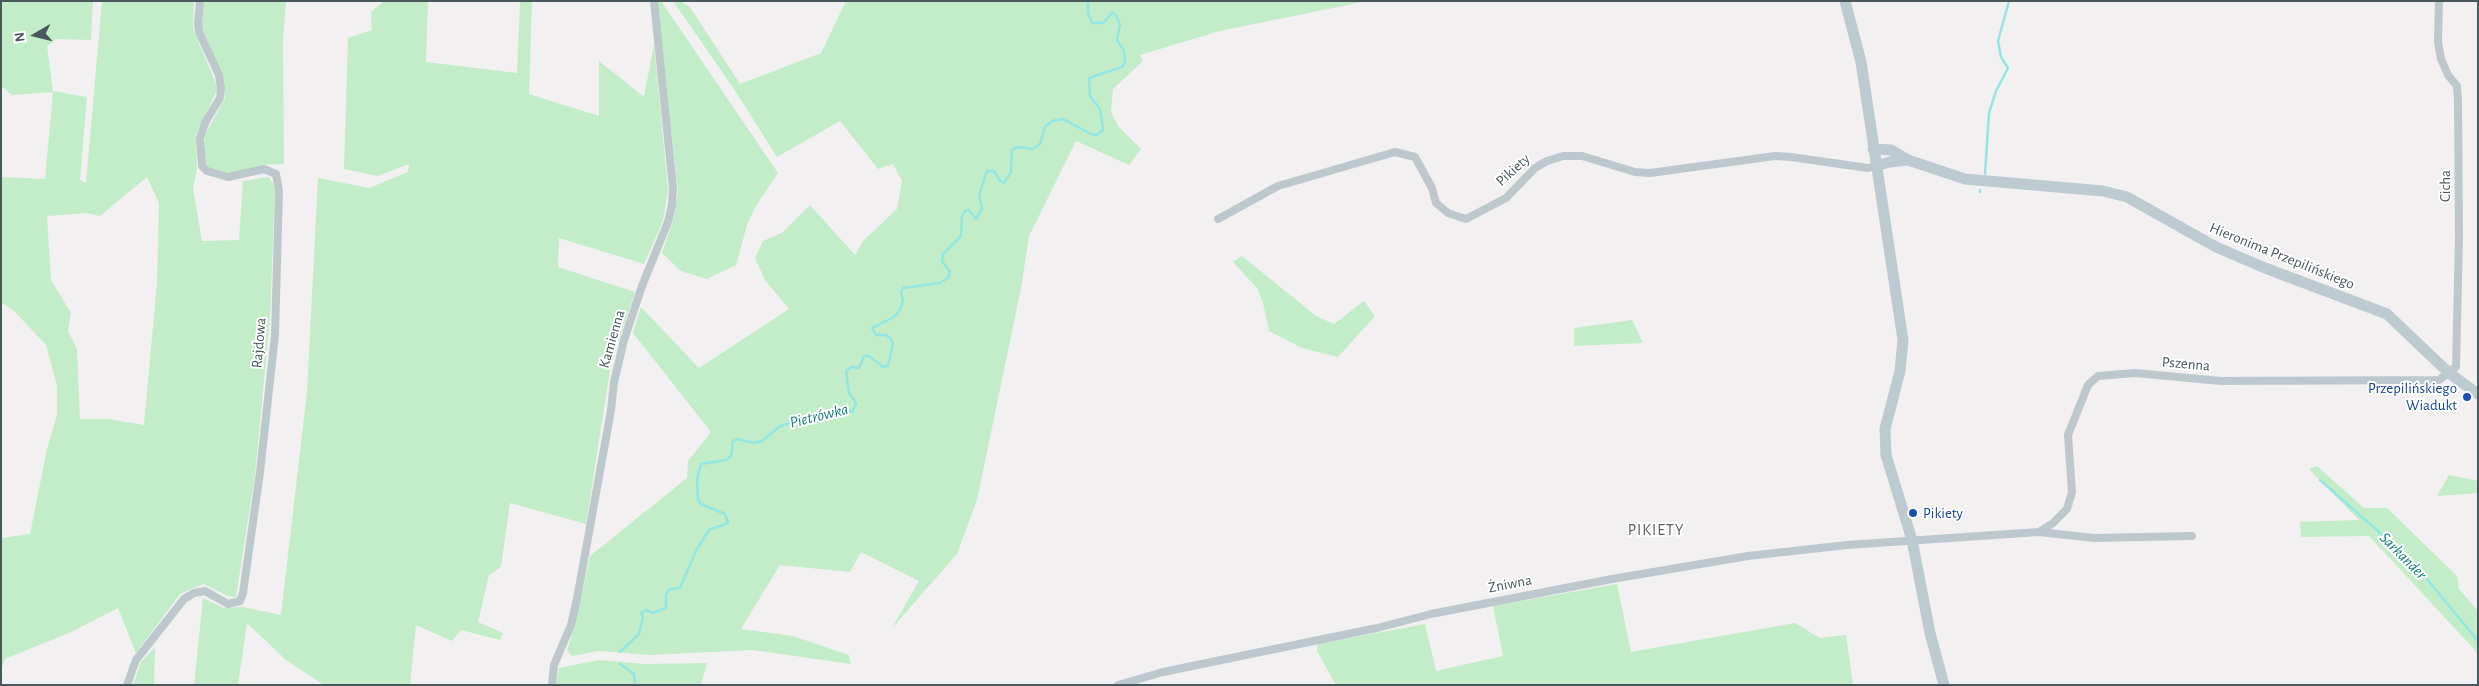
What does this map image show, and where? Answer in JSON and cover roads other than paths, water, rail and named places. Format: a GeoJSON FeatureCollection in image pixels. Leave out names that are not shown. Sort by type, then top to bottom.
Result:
{"type":"FeatureCollection","features":[{"type":"Feature","properties":{"kind":"street","name":"Rajdowa"},"geometry":{"type":"LineString","coordinates":[[127,685],[136,660],[184,599],[204,590],[228,604],[240,601],[243,593],[260,472],[274,345],[279,190],[276,174],[264,169],[228,177],[207,171],[202,166],[200,138],[206,121],[220,98],[221,88],[219,75],[199,32],[200,1]]}},
{"type":"Feature","properties":{"kind":"street","name":"Kamienna"},"geometry":{"type":"LineString","coordinates":[[552,685],[554,665],[571,625],[577,599],[611,410],[614,382],[624,340],[642,286],[668,222],[672,205],[673,188],[654,1]]}},
{"type":"Feature","properties":{"kind":"street"},"geometry":{"type":"LineString","coordinates":[[1845,1],[1861,62],[1875,166],[1903,340],[1900,370],[1885,429],[1886,456],[1912,540],[1930,633],[1944,685]]}},
{"type":"Feature","properties":{"kind":"street","name":"Cicha"},"geometry":{"type":"LineString","coordinates":[[2439,1],[2438,42],[2441,59],[2448,75],[2457,86],[2458,100],[2457,346],[2456,367],[2450,373]]}},
{"type":"Feature","properties":{"kind":"street","name":"Hieronima Przepilińskiego"},"geometry":{"type":"LineString","coordinates":[[1873,149],[1891,150],[1908,160],[1964,179],[2103,191],[2127,197],[2216,247],[2265,268],[2388,314],[2450,373],[2478,394]]}},
{"type":"Feature","properties":{"kind":"street","name":"Pikiety"},"geometry":{"type":"LineString","coordinates":[[1218,219],[1278,186],[1395,152],[1415,157],[1432,188],[1436,203],[1448,214],[1466,219],[1506,198],[1535,168],[1547,161],[1563,156],[1582,156],[1635,172],[1650,173],[1775,156],[1868,168],[1875,166]]}},
{"type":"Feature","properties":{"kind":"street"},"geometry":{"type":"LineString","coordinates":[[1875,166],[1908,160]]}},
{"type":"Feature","properties":{"kind":"street","name":"Pszenna"},"geometry":{"type":"LineString","coordinates":[[2039,532],[2053,524],[2067,509],[2072,492],[2068,435],[2088,385],[2098,376],[2118,373],[2191,380],[2337,381],[2440,380],[2450,373]]}},
{"type":"Feature","properties":{"kind":"street"},"geometry":{"type":"LineString","coordinates":[[1912,540],[2039,532],[2094,538],[2192,536]]}},
{"type":"Feature","properties":{"kind":"street","name":"Żniwna"},"geometry":{"type":"LineString","coordinates":[[1118,685],[1163,672],[1377,628],[1431,614],[1612,579],[1748,556],[1912,540]]}},
{"type":"Feature","properties":{"kind":"waterway","name":"Pietrówka"},"geometry":{"type":"LineString","coordinates":[[620,652],[639,634],[643,617],[641,613],[647,610],[653,613],[666,608],[666,594],[670,589],[680,588],[696,551],[709,530],[728,523],[725,514],[701,504],[698,500],[697,479],[701,464],[726,460],[731,456],[733,441],[738,439],[753,443],[762,441],[779,427],[789,423],[853,411],[856,403],[849,393],[846,371],[852,367],[859,368],[864,356],[869,356],[883,367],[888,366],[893,344],[891,339],[886,335],[876,335],[872,328],[894,317],[900,310],[903,301],[901,292],[903,288],[940,283],[948,278],[950,272],[942,261],[943,254],[961,236],[962,217],[965,211],[969,210],[976,219],[982,209],[979,195],[987,171],[994,171],[1000,181],[1004,183],[1011,172],[1012,150],[1017,147],[1033,149],[1040,144],[1045,127],[1052,121],[1063,119],[1091,134],[1097,135],[1103,130],[1100,109],[1090,96],[1089,78],[1122,67],[1125,62],[1124,51],[1117,40],[1120,25],[1117,17],[1113,12],[1103,23],[1092,23],[1088,13],[1088,1]]}},
{"type":"Feature","properties":{"kind":"waterway"},"geometry":{"type":"LineString","coordinates":[[1985,174],[1989,113],[1996,91],[2008,68],[2001,57],[1998,41],[2009,1]]}},
{"type":"Feature","properties":{"kind":"waterway","name":"Sarkander"},"geometry":{"type":"LineString","coordinates":[[2320,480],[2413,562],[2478,641]]}},
{"type":"Feature","properties":{"kind":"waterway","name":"Pietrówka"},"geometry":{"type":"LineString","coordinates":[[620,664],[634,674],[635,685]]}},
{"type":"Feature","properties":{"kind":"place","name":"Przepilińskiego Wiadukt"},"geometry":{"type":"Point","coordinates":[2467,397]}},
{"type":"Feature","properties":{"kind":"place","name":"Pikiety"},"geometry":{"type":"Point","coordinates":[1913,513]}},
{"type":"Feature","properties":{"kind":"district","name":"PIKIETY"},"geometry":{"type":"Point","coordinates":[1656,530]}}]}
